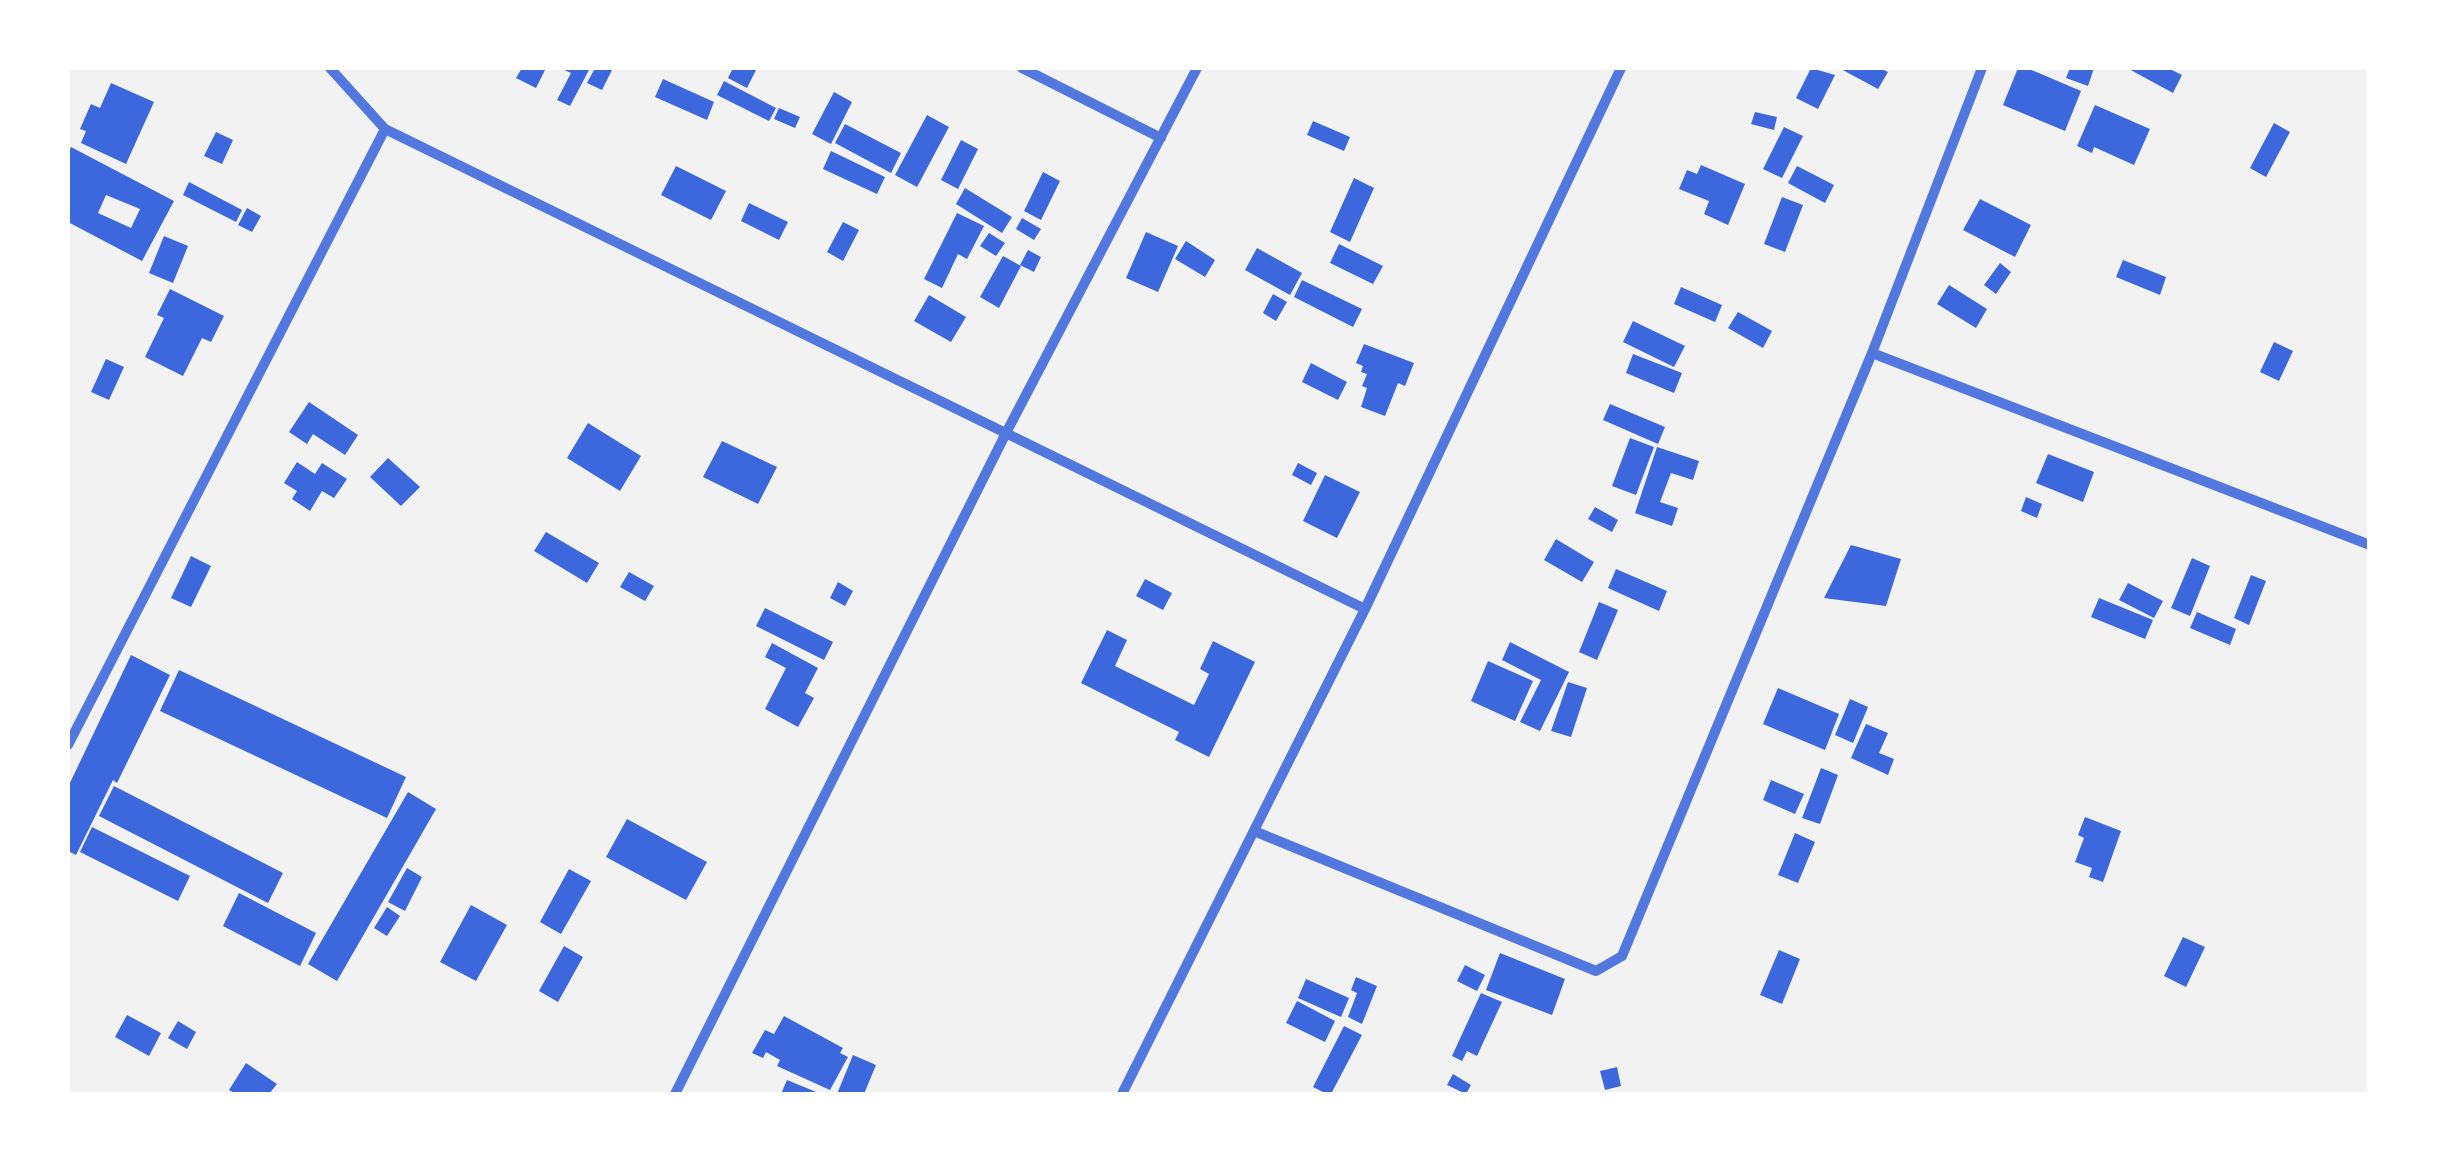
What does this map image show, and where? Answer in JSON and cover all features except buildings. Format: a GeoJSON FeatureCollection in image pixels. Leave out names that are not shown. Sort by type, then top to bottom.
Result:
{"type":"FeatureCollection","features":[{"type":"Feature","properties":{"kind":"street"},"geometry":{"type":"LineString","coordinates":[[330,68],[385,129],[1365,608]]}},
{"type":"Feature","properties":{"kind":"street"},"geometry":{"type":"LineString","coordinates":[[1022,68],[1161,138]]}},
{"type":"Feature","properties":{"kind":"street"},"geometry":{"type":"LineString","coordinates":[[675,1094],[1006,433],[1198,68]]}},
{"type":"Feature","properties":{"kind":"street"},"geometry":{"type":"LineString","coordinates":[[1122,1094],[1365,608],[1621,68]]}},
{"type":"Feature","properties":{"kind":"street"},"geometry":{"type":"LineString","coordinates":[[1254,830],[1596,971],[1622,956],[1872,354],[1982,68]]}},
{"type":"Feature","properties":{"kind":"street"},"geometry":{"type":"LineString","coordinates":[[68,746],[385,129]]}},
{"type":"Feature","properties":{"kind":"street"},"geometry":{"type":"LineString","coordinates":[[1872,354],[2370,546]]}}]}
